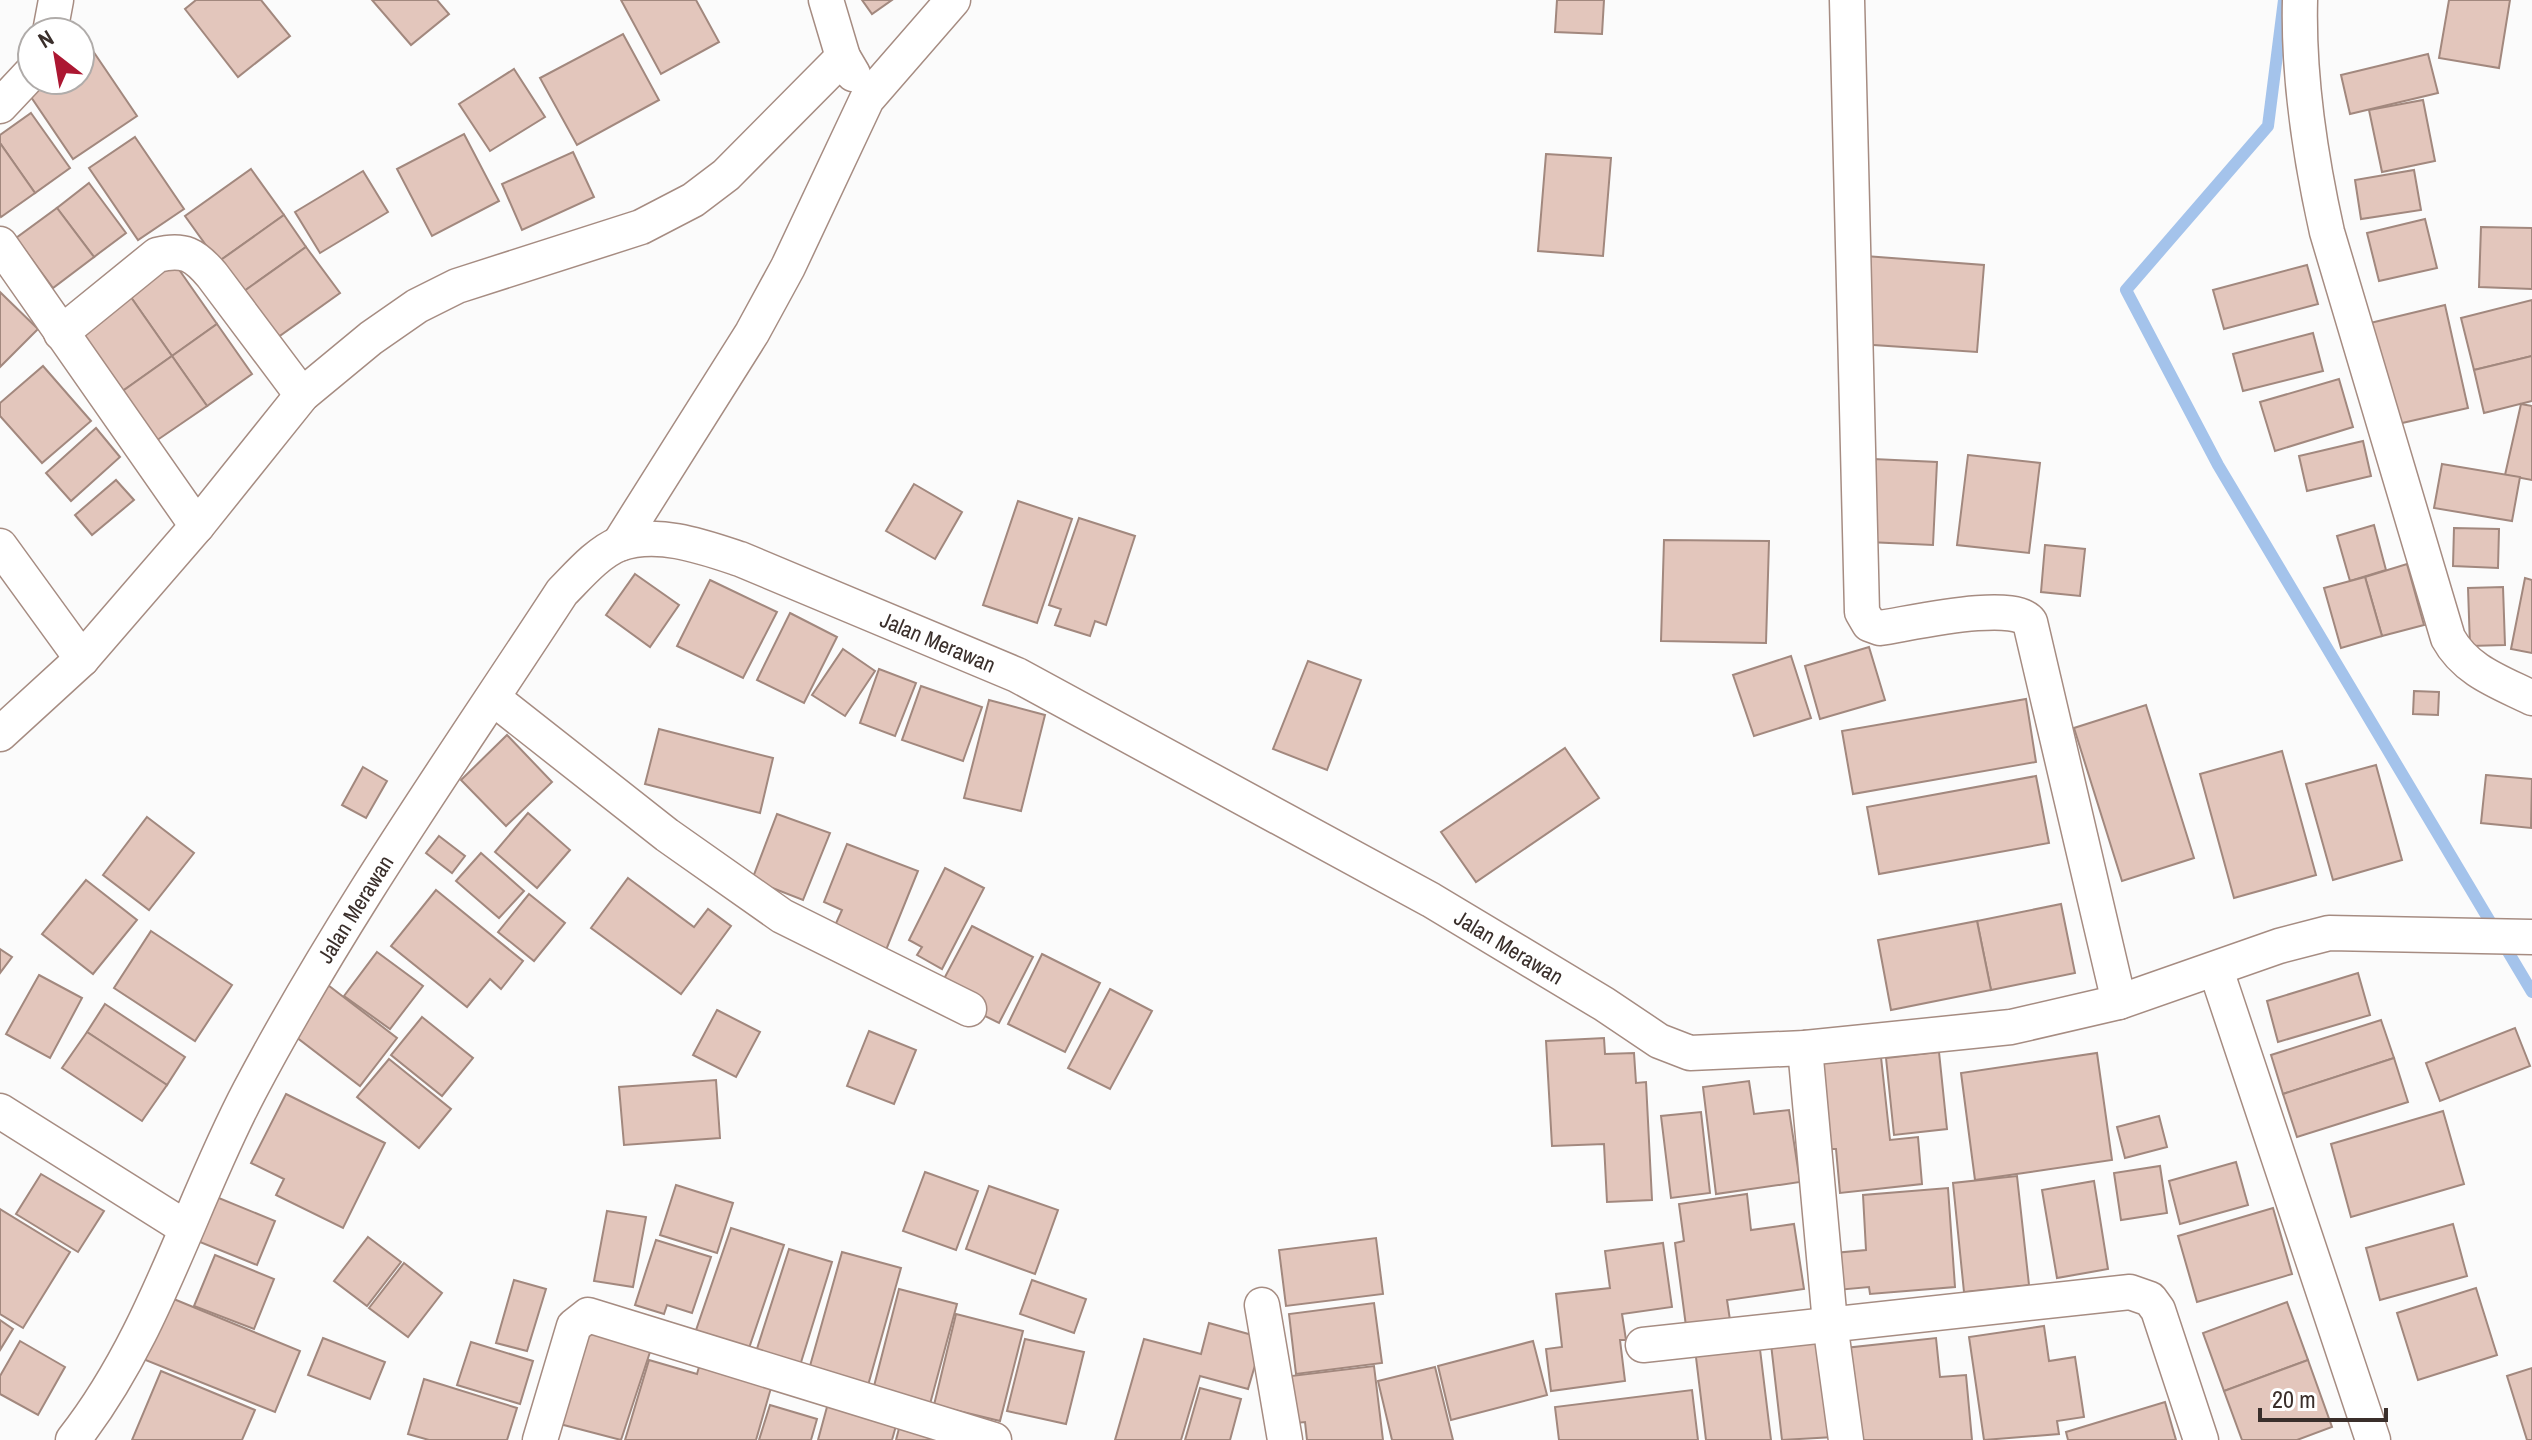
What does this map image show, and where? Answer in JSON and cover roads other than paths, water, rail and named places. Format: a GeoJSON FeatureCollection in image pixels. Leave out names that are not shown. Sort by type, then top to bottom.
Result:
{"type":"FeatureCollection","features":[{"type":"Feature","properties":{"kind":"street"},"geometry":{"type":"LineString","coordinates":[[826,0],[843,57],[867,99]]}},
{"type":"Feature","properties":{"kind":"street"},"geometry":{"type":"LineString","coordinates":[[619,544],[759,320],[867,99],[953,0]]}},
{"type":"Feature","properties":{"kind":"street"},"geometry":{"type":"LineString","coordinates":[[1847,0],[1862,612],[1869,624],[1880,628],[1998,611],[2021,613],[2030,622],[2119,1002]]}},
{"type":"Feature","properties":{"kind":"street"},"geometry":{"type":"LineString","coordinates":[[2300,0],[2305,105],[2313,169],[2327,232],[2448,638],[2456,652],[2477,671],[2532,698]]}},
{"type":"Feature","properties":{"kind":"street"},"geometry":{"type":"LineString","coordinates":[[0,734],[82,659],[197,526],[302,395],[417,306],[457,286],[641,227],[693,200],[726,175],[843,57]]}},
{"type":"Feature","properties":{"kind":"street"},"geometry":{"type":"LineString","coordinates":[[0,106],[16,89]]}},
{"type":"Feature","properties":{"kind":"street"},"geometry":{"type":"LineString","coordinates":[[0,244],[197,526]]}},
{"type":"Feature","properties":{"kind":"street"},"geometry":{"type":"LineString","coordinates":[[61,333],[157,255],[172,251],[188,253],[212,275],[302,395]]}},
{"type":"Feature","properties":{"kind":"street","name":"Jalan Merawan"},"geometry":{"type":"LineString","coordinates":[[73,1440],[112,1386],[143,1330],[249,1092],[306,988],[562,592],[599,557],[619,544],[665,540],[693,544],[740,559],[1017,675],[1431,900],[1668,1047],[1690,1053],[1805,1048],[2011,1027],[2119,1002],[2279,946],[2329,933],[2468,933],[2532,937]]}},
{"type":"Feature","properties":{"kind":"street"},"geometry":{"type":"LineString","coordinates":[[0,546],[82,659]]}},
{"type":"Feature","properties":{"kind":"street"},"geometry":{"type":"LineString","coordinates":[[493,698],[667,835],[782,916],[969,1009]]}},
{"type":"Feature","properties":{"kind":"street"},"geometry":{"type":"LineString","coordinates":[[2216,970],[2373,1440]]}},
{"type":"Feature","properties":{"kind":"street"},"geometry":{"type":"LineString","coordinates":[[1805,1048],[1830,1323],[1846,1440]]}},
{"type":"Feature","properties":{"kind":"street"},"geometry":{"type":"LineString","coordinates":[[0,1111],[186,1228]]}},
{"type":"Feature","properties":{"kind":"street"},"geometry":{"type":"LineString","coordinates":[[1643,1345],[2113,1292],[2142,1295],[2158,1310],[2201,1440]]}},
{"type":"Feature","properties":{"kind":"street"},"geometry":{"type":"LineString","coordinates":[[1262,1305],[1285,1440]]}},
{"type":"Feature","properties":{"kind":"street"},"geometry":{"type":"LineString","coordinates":[[540,1440],[574,1326],[588,1315],[994,1440]]}},
{"type":"Feature","properties":{"kind":"waterway"},"geometry":{"type":"LineString","coordinates":[[2284,0],[2268,126],[2126,290],[2218,465],[2532,992]]}}]}
